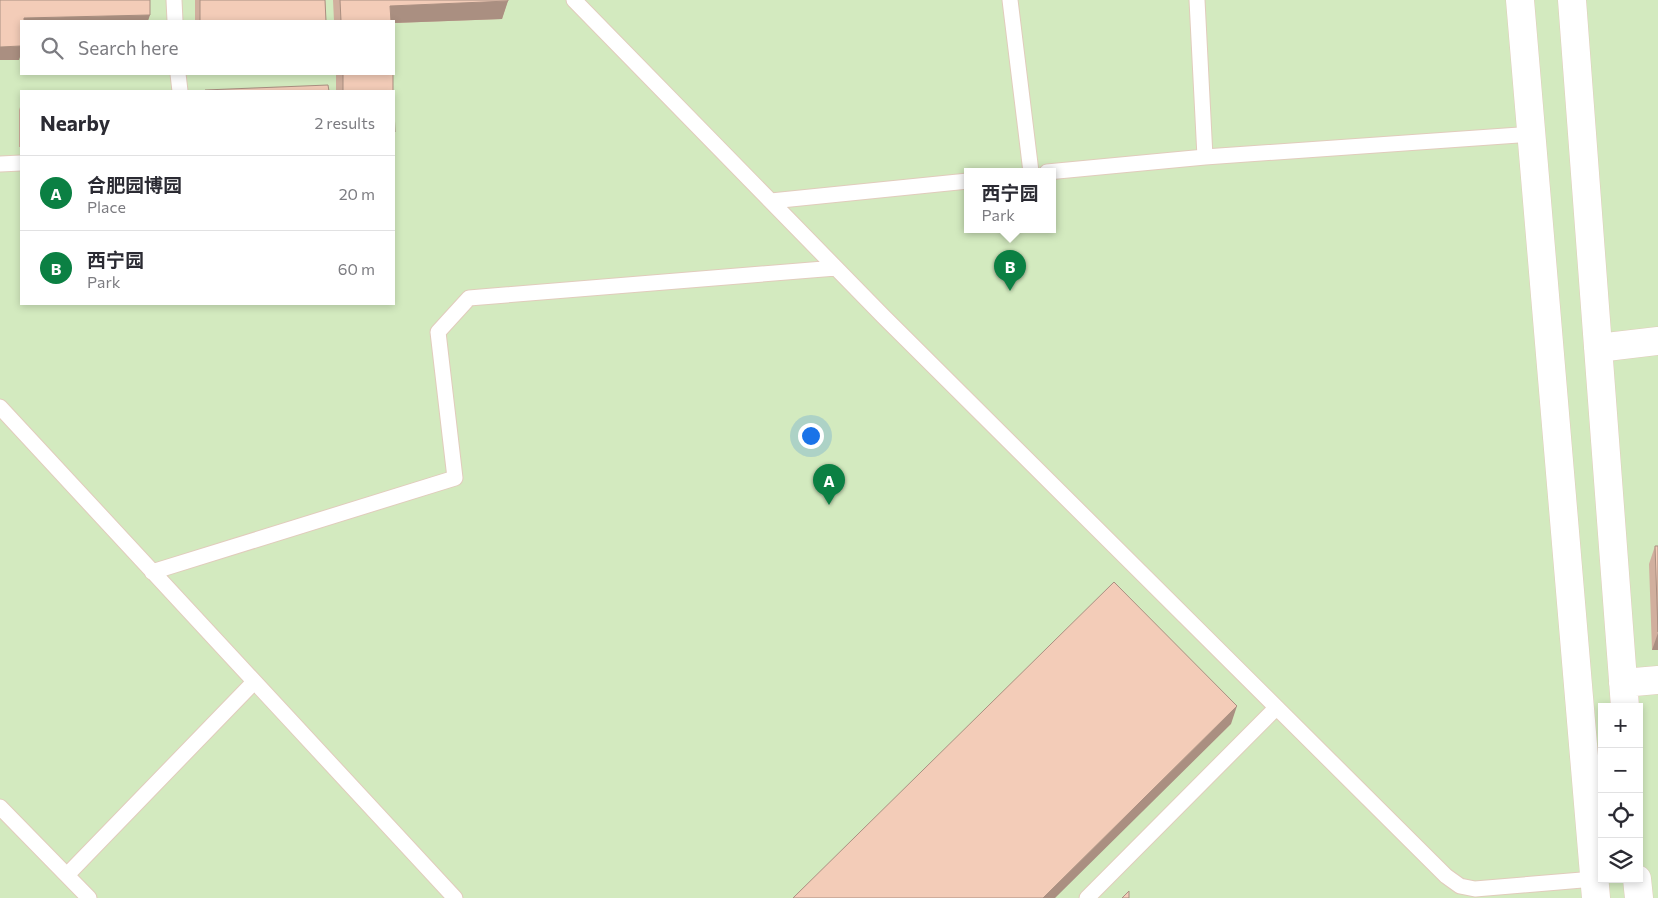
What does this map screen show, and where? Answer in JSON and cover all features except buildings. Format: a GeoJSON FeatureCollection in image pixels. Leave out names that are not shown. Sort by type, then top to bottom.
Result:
{"type":"FeatureCollection","features":[{"type":"Feature","properties":{"kind":"street"},"geometry":{"type":"LineString","coordinates":[[1520,0],[1595,888]]}},
{"type":"Feature","properties":{"kind":"street"},"geometry":{"type":"LineString","coordinates":[[1572,0],[1624,695],[1658,680]]}},
{"type":"Feature","properties":{"kind":"street"},"geometry":{"type":"LineString","coordinates":[[1598,348],[1658,341]]}},
{"type":"Feature","properties":{"kind":"street"},"geometry":{"type":"LineString","coordinates":[[1637,883],[1638,898]]}},
{"type":"Feature","properties":{"kind":"lane"},"geometry":{"type":"LineString","coordinates":[[174,0],[175,20]]}},
{"type":"Feature","properties":{"kind":"lane"},"geometry":{"type":"LineString","coordinates":[[574,0],[836,268],[1446,876],[1460,886],[1475,889],[1595,888]]}},
{"type":"Feature","properties":{"kind":"lane"},"geometry":{"type":"LineString","coordinates":[[1010,0],[1031,168]]}},
{"type":"Feature","properties":{"kind":"lane"},"geometry":{"type":"LineString","coordinates":[[1196,0],[1205,157]]}},
{"type":"Feature","properties":{"kind":"lane"},"geometry":{"type":"LineString","coordinates":[[178,75],[180,90]]}},
{"type":"Feature","properties":{"kind":"lane"},"geometry":{"type":"LineString","coordinates":[[1056,171],[1205,157],[1532,134]]}},
{"type":"Feature","properties":{"kind":"lane"},"geometry":{"type":"LineString","coordinates":[[0,164],[20,163]]}},
{"type":"Feature","properties":{"kind":"lane"},"geometry":{"type":"LineString","coordinates":[[771,201],[964,180]]}},
{"type":"Feature","properties":{"kind":"lane"},"geometry":{"type":"LineString","coordinates":[[152,572],[455,478],[438,332],[469,298],[836,268]]}},
{"type":"Feature","properties":{"kind":"lane"},"geometry":{"type":"LineString","coordinates":[[0,407],[455,898]]}},
{"type":"Feature","properties":{"kind":"lane"},"geometry":{"type":"LineString","coordinates":[[67,875],[254,682]]}},
{"type":"Feature","properties":{"kind":"lane"},"geometry":{"type":"LineString","coordinates":[[1087,898],[1276,708]]}},
{"type":"Feature","properties":{"kind":"lane"},"geometry":{"type":"LineString","coordinates":[[0,807],[89,898]]}},
{"type":"Feature","properties":{"kind":"green space"},"geometry":{"type":"Polygon","coordinates":[[[0,0],[1658,0],[1658,898],[0,898],[0,0]]]}},
{"type":"Feature","properties":{"kind":"place","name":"西宁园"},"geometry":{"type":"Point","coordinates":[1010,291]}},
{"type":"Feature","properties":{"kind":"place","name":"合肥园博园"},"geometry":{"type":"Point","coordinates":[829,505]}}]}
